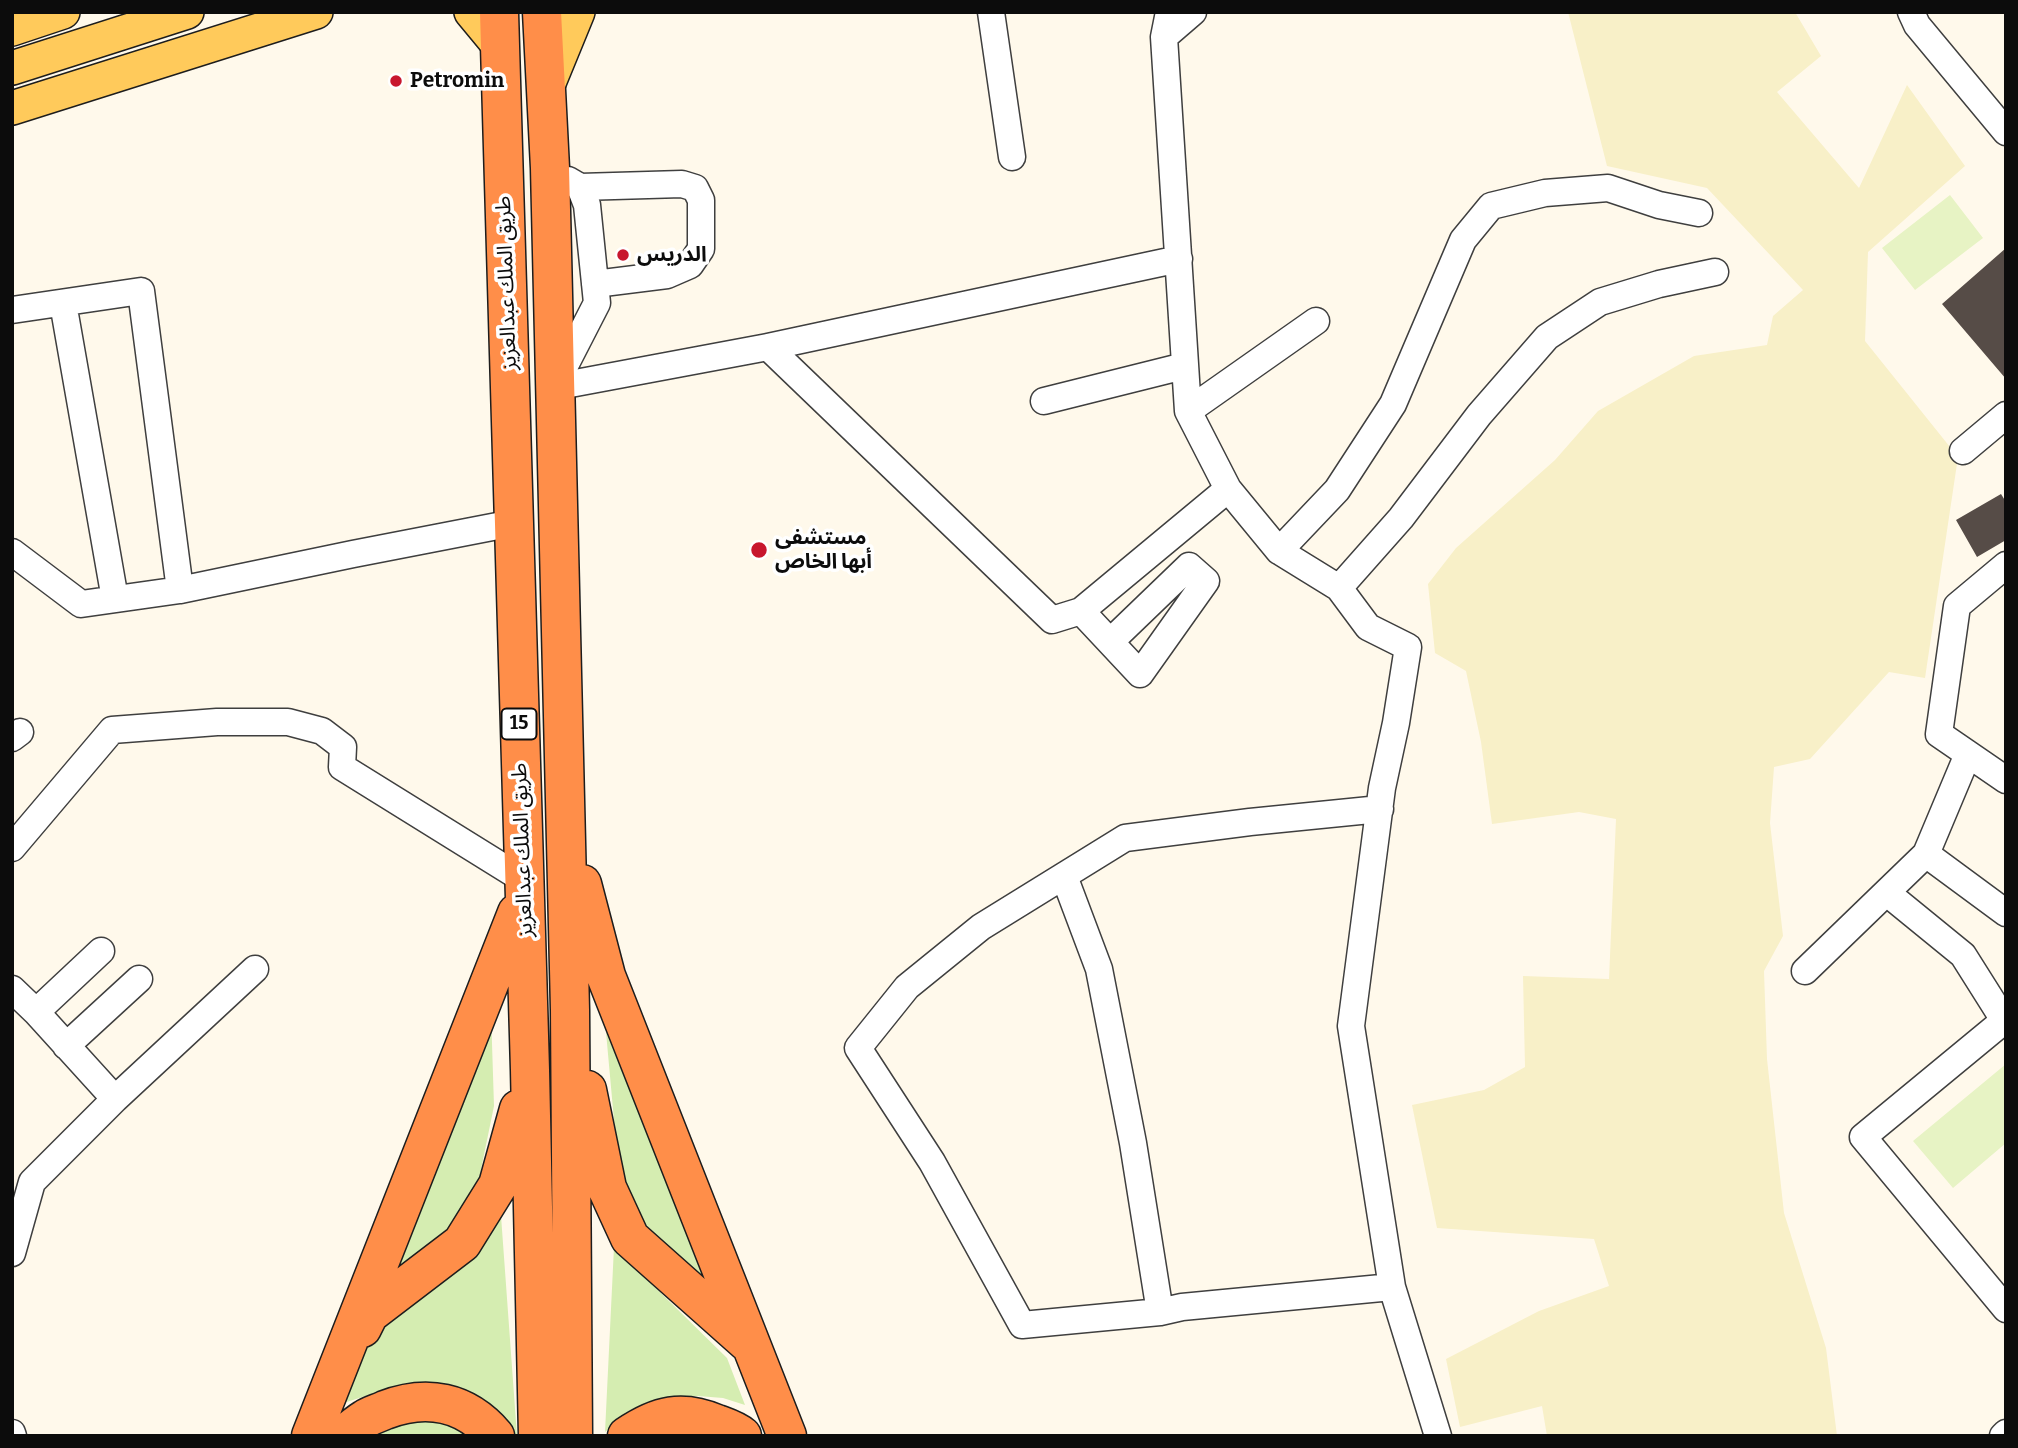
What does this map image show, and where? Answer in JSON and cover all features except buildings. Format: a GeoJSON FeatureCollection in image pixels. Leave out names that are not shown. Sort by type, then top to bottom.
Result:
{"type":"FeatureCollection","features":[{"type":"Feature","properties":{"kind":"highway","name":"طريق الملك عبدالعزيز"},"geometry":{"type":"LineString","coordinates":[[542,12],[545,92],[565,178],[554,387],[570,1010],[573,1436]]}},
{"type":"Feature","properties":{"kind":"highway","name":"طريق الملك عبدالعزيز"},"geometry":{"type":"LineString","coordinates":[[500,30],[538,1436]]}},
{"type":"Feature","properties":{"kind":"highway"},"geometry":{"type":"LineString","coordinates":[[565,820],[606,976],[787,1436]]}},
{"type":"Feature","properties":{"kind":"highway"},"geometry":{"type":"LineString","coordinates":[[311,1436],[509,935],[524,886]]}},
{"type":"Feature","properties":{"kind":"highway"},"geometry":{"type":"LineString","coordinates":[[570,1010],[607,1188],[630,1238],[751,1345]]}},
{"type":"Feature","properties":{"kind":"highway"},"geometry":{"type":"LineString","coordinates":[[336,1375],[369,1314],[462,1243],[498,1185],[530,1070]]}},
{"type":"Feature","properties":{"kind":"highway"},"geometry":{"type":"LineString","coordinates":[[343,1436],[367,1417],[398,1405],[429,1401],[460,1407],[484,1422],[495,1436]]}},
{"type":"Feature","properties":{"kind":"highway"},"geometry":{"type":"LineString","coordinates":[[628,1436],[654,1420],[681,1414],[711,1421],[742,1436]]}},
{"type":"Feature","properties":{"kind":"main road"},"geometry":{"type":"LineString","coordinates":[[12,29],[63,12]]}},
{"type":"Feature","properties":{"kind":"main road"},"geometry":{"type":"LineString","coordinates":[[12,68],[187,12]]}},
{"type":"Feature","properties":{"kind":"main road"},"geometry":{"type":"LineString","coordinates":[[12,108],[316,12]]}},
{"type":"Feature","properties":{"kind":"main road"},"geometry":{"type":"LineString","coordinates":[[471,12],[500,30]]}},
{"type":"Feature","properties":{"kind":"main road"},"geometry":{"type":"LineString","coordinates":[[545,92],[578,12]]}},
{"type":"Feature","properties":{"kind":"street"},"geometry":{"type":"LineString","coordinates":[[991,12],[1012,157]]}},
{"type":"Feature","properties":{"kind":"street"},"geometry":{"type":"LineString","coordinates":[[1193,12],[1167,25],[1188,411],[1228,489],[1279,551],[1339,588],[1368,627],[1408,647],[1382,788],[1351,1026],[1392,1287],[1438,1436]]}},
{"type":"Feature","properties":{"kind":"street"},"geometry":{"type":"LineString","coordinates":[[1912,12],[1917,25],[2006,132]]}},
{"type":"Feature","properties":{"kind":"street"},"geometry":{"type":"LineString","coordinates":[[565,178],[682,184],[695,188],[701,201],[701,249],[690,265],[667,275],[595,284]]}},
{"type":"Feature","properties":{"kind":"street"},"geometry":{"type":"LineString","coordinates":[[554,387],[597,303],[587,205],[565,178]]}},
{"type":"Feature","properties":{"kind":"street"},"geometry":{"type":"LineString","coordinates":[[1279,551],[1337,490],[1393,404],[1463,240],[1491,205],[1545,193],[1608,188],[1659,205],[1699,213]]}},
{"type":"Feature","properties":{"kind":"street"},"geometry":{"type":"LineString","coordinates":[[554,387],[768,347],[1179,259]]}},
{"type":"Feature","properties":{"kind":"street"},"geometry":{"type":"LineString","coordinates":[[1339,588],[1401,518],[1479,415],[1546,337],[1600,302],[1659,284],[1715,272]]}},
{"type":"Feature","properties":{"kind":"street"},"geometry":{"type":"LineString","coordinates":[[12,310],[141,291],[180,590]]}},
{"type":"Feature","properties":{"kind":"street"},"geometry":{"type":"LineString","coordinates":[[63,303],[115,600]]}},
{"type":"Feature","properties":{"kind":"street"},"geometry":{"type":"LineString","coordinates":[[1188,411],[1316,321]]}},
{"type":"Feature","properties":{"kind":"street"},"geometry":{"type":"LineString","coordinates":[[768,347],[1052,620],[1081,611],[1228,489]]}},
{"type":"Feature","properties":{"kind":"street"},"geometry":{"type":"LineString","coordinates":[[1044,401],[1184,366]]}},
{"type":"Feature","properties":{"kind":"street"},"geometry":{"type":"LineString","coordinates":[[1963,451],[2006,415]]}},
{"type":"Feature","properties":{"kind":"street"},"geometry":{"type":"LineString","coordinates":[[12,552],[82,604],[180,590],[513,523]]}},
{"type":"Feature","properties":{"kind":"street"},"geometry":{"type":"LineString","coordinates":[[2006,565],[1956,606],[1938,734],[2006,780]]}},
{"type":"Feature","properties":{"kind":"street"},"geometry":{"type":"LineString","coordinates":[[1081,611],[1110,642]]}},
{"type":"Feature","properties":{"kind":"street"},"geometry":{"type":"LineString","coordinates":[[12,848],[112,730],[217,722],[288,722],[322,731],[343,747],[342,767],[524,886]]}},
{"type":"Feature","properties":{"kind":"street"},"geometry":{"type":"LineString","coordinates":[[1805,971],[1926,854],[1968,754]]}},
{"type":"Feature","properties":{"kind":"street"},"geometry":{"type":"LineString","coordinates":[[1380,809],[1125,838],[981,927],[907,987],[858,1048],[932,1162],[1022,1325],[1392,1287]]}},
{"type":"Feature","properties":{"kind":"street"},"geometry":{"type":"LineString","coordinates":[[1926,854],[2006,913]]}},
{"type":"Feature","properties":{"kind":"street"},"geometry":{"type":"LineString","coordinates":[[1064,876],[1100,969],[1133,1143],[1160,1312]]}},
{"type":"Feature","properties":{"kind":"street"},"geometry":{"type":"LineString","coordinates":[[1887,893],[1963,955],[2005,1020],[1863,1137],[2006,1309]]}},
{"type":"Feature","properties":{"kind":"street"},"geometry":{"type":"LineString","coordinates":[[36,1012],[101,951]]}},
{"type":"Feature","properties":{"kind":"street"},"geometry":{"type":"LineString","coordinates":[[12,1253],[32,1182],[115,1099],[255,969]]}},
{"type":"Feature","properties":{"kind":"street"},"geometry":{"type":"LineString","coordinates":[[66,1046],[139,979]]}},
{"type":"Feature","properties":{"kind":"street"},"geometry":{"type":"LineString","coordinates":[[12,989],[115,1099]]}},
{"type":"Feature","properties":{"kind":"shaded area"},"geometry":{"type":"Polygon","coordinates":[[[1568,12],[1795,12],[1821,56],[1777,92],[1859,188],[1907,85],[1965,166],[1868,252],[1865,341],[1958,457],[1925,678],[1889,672],[1810,759],[1774,767],[1770,823],[1783,936],[1764,971],[1767,1059],[1784,1213],[1826,1348],[1837,1436],[1547,1436],[1542,1406],[1460,1427],[1446,1359],[1539,1311],[1609,1286],[1594,1239],[1437,1228],[1412,1105],[1484,1090],[1525,1067],[1523,976],[1609,979],[1616,819],[1579,812],[1492,824],[1481,742],[1466,671],[1435,653],[1428,584],[1456,548],[1555,460],[1598,411],[1694,356],[1767,345],[1773,316],[1803,290],[1707,188],[1607,166],[1568,12]]]}},
{"type":"Feature","properties":{"kind":"green space"},"geometry":{"type":"Polygon","coordinates":[[[1950,195],[1983,238],[1915,290],[1882,248],[1950,195]]]}},
{"type":"Feature","properties":{"kind":"green space"},"geometry":{"type":"Polygon","coordinates":[[[491,1012],[494,1106],[471,1218],[378,1289],[491,1012]]]}},
{"type":"Feature","properties":{"kind":"green space"},"geometry":{"type":"Polygon","coordinates":[[[606,1032],[710,1285],[634,1214],[620,1186],[606,1032]]]}},
{"type":"Feature","properties":{"kind":"green space"},"geometry":{"type":"Polygon","coordinates":[[[2006,1064],[2006,1143],[1953,1188],[1913,1141],[2006,1064]]]}},
{"type":"Feature","properties":{"kind":"green space"},"geometry":{"type":"Polygon","coordinates":[[[500,1202],[517,1436],[508,1436],[405,1388],[375,1393],[337,1405],[367,1329],[500,1202]]]}},
{"type":"Feature","properties":{"kind":"green space"},"geometry":{"type":"Polygon","coordinates":[[[614,1247],[727,1358],[745,1405],[723,1398],[667,1398],[630,1410],[605,1432],[614,1247]]]}},
{"type":"Feature","properties":{"kind":"green space"},"geometry":{"type":"Polygon","coordinates":[[[431,1415],[474,1436],[357,1436],[431,1415]]]}},
{"type":"Feature","properties":{"kind":"place","name":"Petromin"},"geometry":{"type":"Point","coordinates":[396,81]}},
{"type":"Feature","properties":{"kind":"place","name":"الدريس"},"geometry":{"type":"Point","coordinates":[623,255]}},
{"type":"Feature","properties":{"kind":"place","name":"مستشفى أبها الخاص"},"geometry":{"type":"Point","coordinates":[759,550]}}]}
